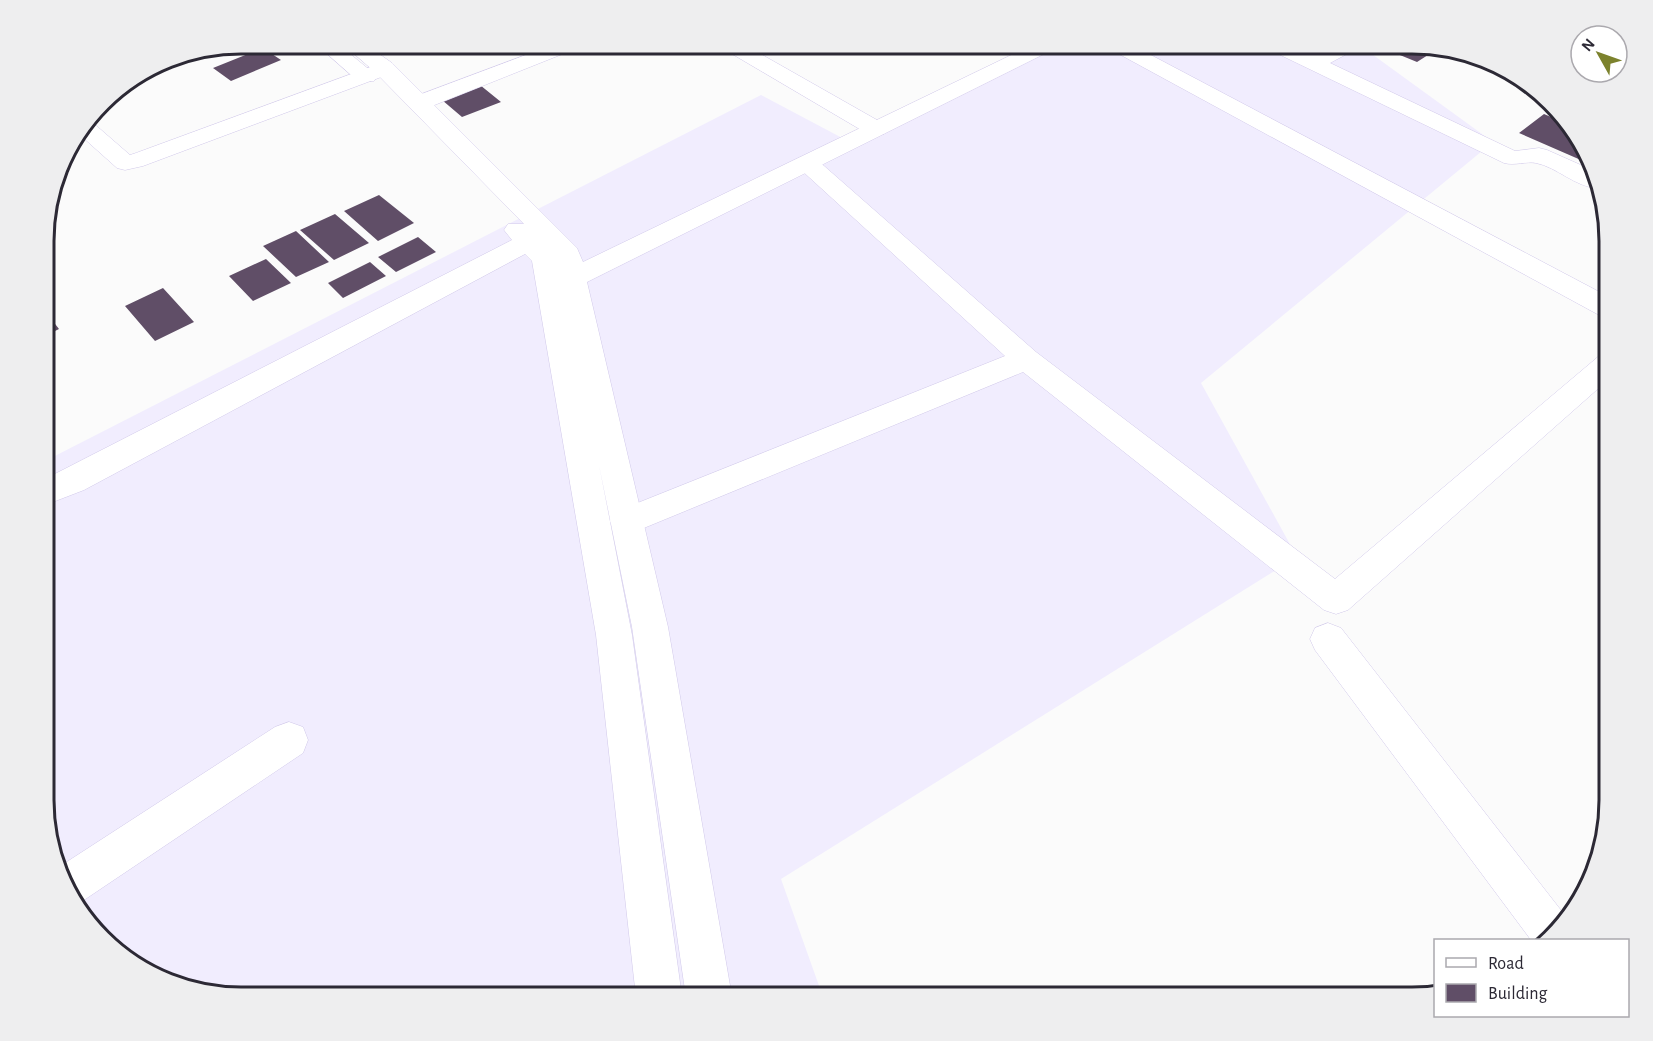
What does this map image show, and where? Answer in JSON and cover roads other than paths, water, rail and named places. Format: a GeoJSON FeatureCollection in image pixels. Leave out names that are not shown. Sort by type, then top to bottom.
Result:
{"type":"FeatureCollection","features":[{"type":"Feature","properties":{"kind":"street"},"geometry":{"type":"LineString","coordinates":[[344,54],[375,72],[419,103],[568,254],[562,282],[614,635],[658,987]]}},
{"type":"Feature","properties":{"kind":"street"},"geometry":{"type":"LineString","coordinates":[[361,54],[562,282],[627,520],[650,627],[707,987]]}},
{"type":"Feature","properties":{"kind":"street"},"geometry":{"type":"LineString","coordinates":[[419,103],[543,54]]}},
{"type":"Feature","properties":{"kind":"street"},"geometry":{"type":"LineString","coordinates":[[746,54],[876,129]]}},
{"type":"Feature","properties":{"kind":"street"},"geometry":{"type":"LineString","coordinates":[[562,282],[1029,54]]}},
{"type":"Feature","properties":{"kind":"street"},"geometry":{"type":"LineString","coordinates":[[1134,54],[1599,304]]}},
{"type":"Feature","properties":{"kind":"street"},"geometry":{"type":"LineString","coordinates":[[1295,54],[1512,158],[1539,155],[1588,178]]}},
{"type":"Feature","properties":{"kind":"street"},"geometry":{"type":"LineString","coordinates":[[1315,63],[1332,54]]}},
{"type":"Feature","properties":{"kind":"street"},"geometry":{"type":"LineString","coordinates":[[89,132],[125,163],[154,155],[375,72]]}},
{"type":"Feature","properties":{"kind":"street"},"geometry":{"type":"LineString","coordinates":[[807,163],[1026,358],[1336,599],[1599,372]]}},
{"type":"Feature","properties":{"kind":"street"},"geometry":{"type":"LineString","coordinates":[[54,488],[73,481],[528,242]]}},
{"type":"Feature","properties":{"kind":"street"},"geometry":{"type":"LineString","coordinates":[[627,520],[1026,358]]}},
{"type":"Feature","properties":{"kind":"street"},"geometry":{"type":"LineString","coordinates":[[1328,639],[1548,928]]}},
{"type":"Feature","properties":{"kind":"street"},"geometry":{"type":"LineString","coordinates":[[73,882],[289,740]]}}]}
